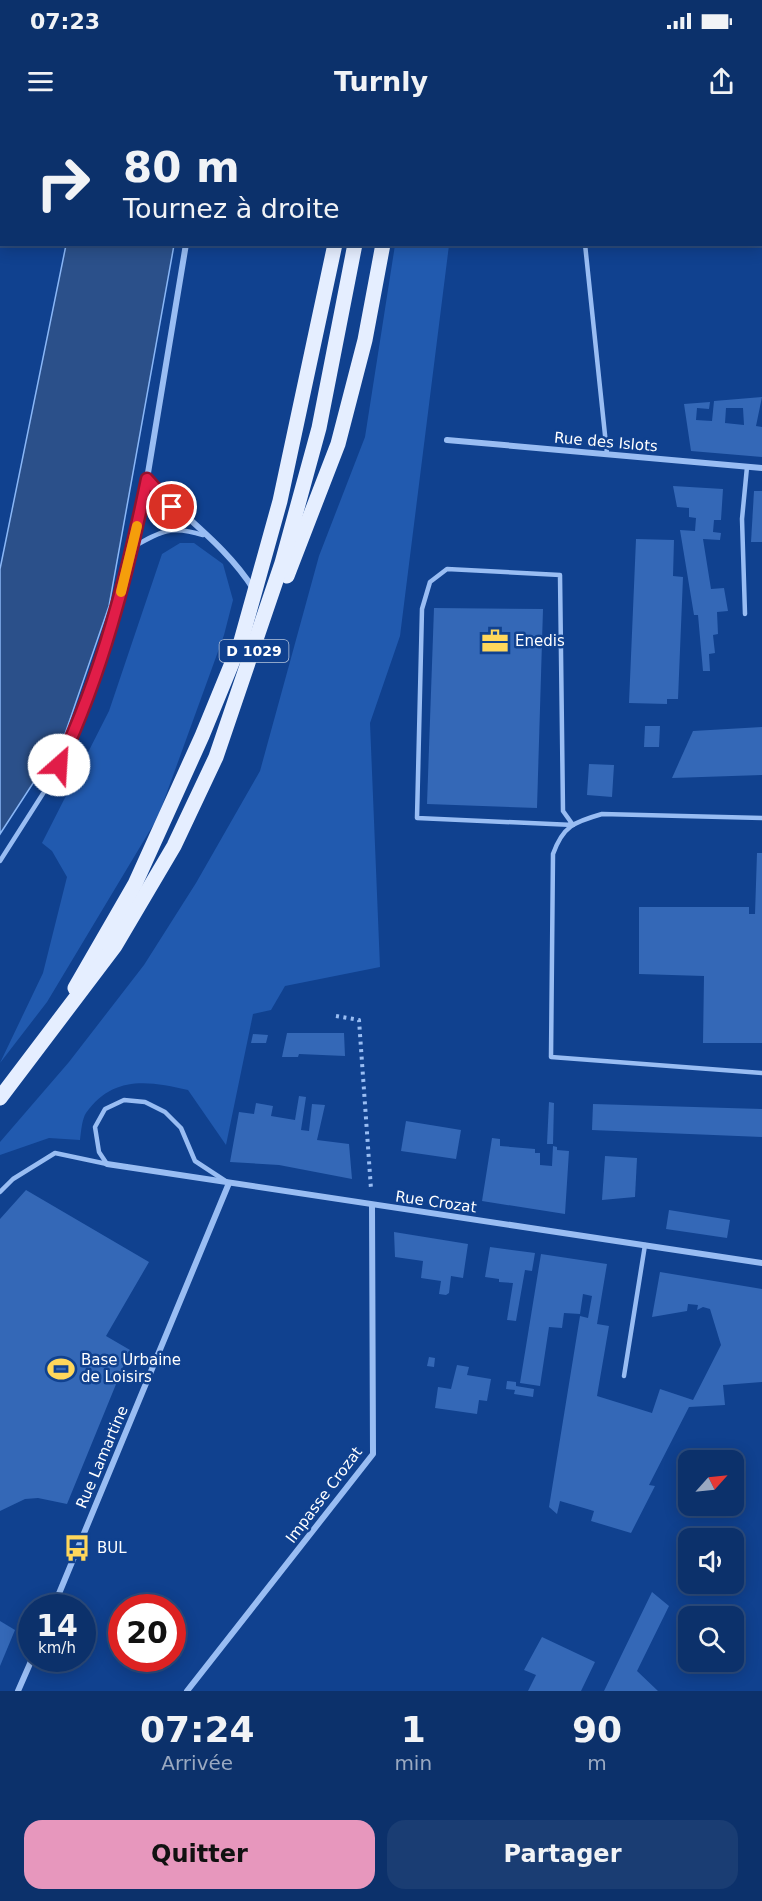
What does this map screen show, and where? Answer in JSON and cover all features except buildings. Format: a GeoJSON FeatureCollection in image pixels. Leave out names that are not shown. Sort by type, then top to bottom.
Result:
{"type":"FeatureCollection","features":[{"type":"Feature","properties":{"kind":"main road","name":"D 1029"},"geometry":{"type":"LineString","coordinates":[[58,1019],[135,884],[170,808],[240,641],[285,478],[335,246]]}},
{"type":"Feature","properties":{"kind":"main road","name":"D 1029"},"geometry":{"type":"LineString","coordinates":[[0,1098],[115,946],[174,846],[216,757],[282,563],[319,428],[355,246]]}},
{"type":"Feature","properties":{"kind":"main road"},"geometry":{"type":"LineString","coordinates":[[256,645],[299,548],[338,444],[365,340],[383,246]]}},
{"type":"Feature","properties":{"kind":"street"},"geometry":{"type":"LineString","coordinates":[[186,246],[147,479],[233,560],[254,591]]}},
{"type":"Feature","properties":{"kind":"street","name":"Rue des Islots"},"geometry":{"type":"LineString","coordinates":[[447,440],[762,468]]}},
{"type":"Feature","properties":{"kind":"street","name":"Rue Crozat"},"geometry":{"type":"LineString","coordinates":[[107,1164],[762,1263]]}},
{"type":"Feature","properties":{"kind":"street","name":"Rue Lamartine"},"geometry":{"type":"LineString","coordinates":[[59,1594],[229,1183]]}},
{"type":"Feature","properties":{"kind":"street","name":"Impasse Crozat"},"geometry":{"type":"LineString","coordinates":[[187,1691],[373,1454],[372,1205]]}},
{"type":"Feature","properties":{"kind":"street"},"geometry":{"type":"LineString","coordinates":[[18,1691],[26,1672]]}},
{"type":"Feature","properties":{"kind":"lane"},"geometry":{"type":"LineString","coordinates":[[585,246],[607,454]]}},
{"type":"Feature","properties":{"kind":"lane"},"geometry":{"type":"LineString","coordinates":[[745,614],[742,519],[747,467]]}},
{"type":"Feature","properties":{"kind":"lane"},"geometry":{"type":"LineString","coordinates":[[0,861],[51,781],[82,716],[133,547],[147,479]]}},
{"type":"Feature","properties":{"kind":"lane"},"geometry":{"type":"LineString","coordinates":[[133,547],[161,530],[183,529],[204,534]]}},
{"type":"Feature","properties":{"kind":"lane"},"geometry":{"type":"LineString","coordinates":[[447,569],[560,575],[562,812],[573,825],[417,818],[422,609],[430,582],[447,569]]}},
{"type":"Feature","properties":{"kind":"lane"},"geometry":{"type":"LineString","coordinates":[[762,818],[602,814],[573,825],[560,834],[553,854],[551,1057],[762,1073]]}},
{"type":"Feature","properties":{"kind":"lane"},"geometry":{"type":"LineString","coordinates":[[107,1164],[99,1152],[95,1127],[105,1109],[124,1100],[145,1102],[165,1112],[181,1128],[195,1161],[229,1183]]}},
{"type":"Feature","properties":{"kind":"lane"},"geometry":{"type":"LineString","coordinates":[[0,1192],[13,1179],[55,1153],[107,1164]]}},
{"type":"Feature","properties":{"kind":"lane"},"geometry":{"type":"LineString","coordinates":[[624,1376],[645,1245]]}},
{"type":"Feature","properties":{"kind":"path"},"geometry":{"type":"LineString","coordinates":[[336,1016],[359,1020],[372,1205]]}},
{"type":"Feature","properties":{"kind":"shaded area"},"geometry":{"type":"Polygon","coordinates":[[[66,246],[174,246],[109,606],[65,734],[0,834],[0,569],[66,246]]]}},
{"type":"Feature","properties":{"kind":"shaded area"},"geometry":{"type":"Polygon","coordinates":[[[395,246],[449,246],[400,636],[370,723],[380,967],[285,986],[271,1010],[253,1014],[226,1145],[188,1090],[146,1083],[120,1087],[108,1092],[97,1101],[86,1113],[80,1140],[49,1138],[0,1155],[0,1142],[69,1062],[144,965],[196,883],[260,771],[319,556],[365,437],[395,246]]]}},
{"type":"Feature","properties":{"kind":"shaded area"},"geometry":{"type":"Polygon","coordinates":[[[180,543],[194,543],[223,564],[233,600],[224,635],[158,817],[47,1002],[0,1063],[43,973],[67,877],[52,851],[42,843],[109,711],[162,554],[180,543]]]}},
{"type":"Feature","properties":{"kind":"slow traffic"},"geometry":{"type":"LineString","coordinates":[[121,592],[137,526]]}},
{"type":"Feature","properties":{"kind":"place","name":"Enedis"},"geometry":{"type":"Point","coordinates":[495,641]}},
{"type":"Feature","properties":{"kind":"place","name":"Base Urbaine de Loisirs"},"geometry":{"type":"Point","coordinates":[61,1369]}},
{"type":"Feature","properties":{"kind":"place","name":"BUL"},"geometry":{"type":"Point","coordinates":[77,1548]}},
{"type":"Feature","properties":{"kind":"route"},"geometry":{"type":"LineString","coordinates":[[59,765],[82,716],[122,590],[147,479],[172,507]]}}]}
